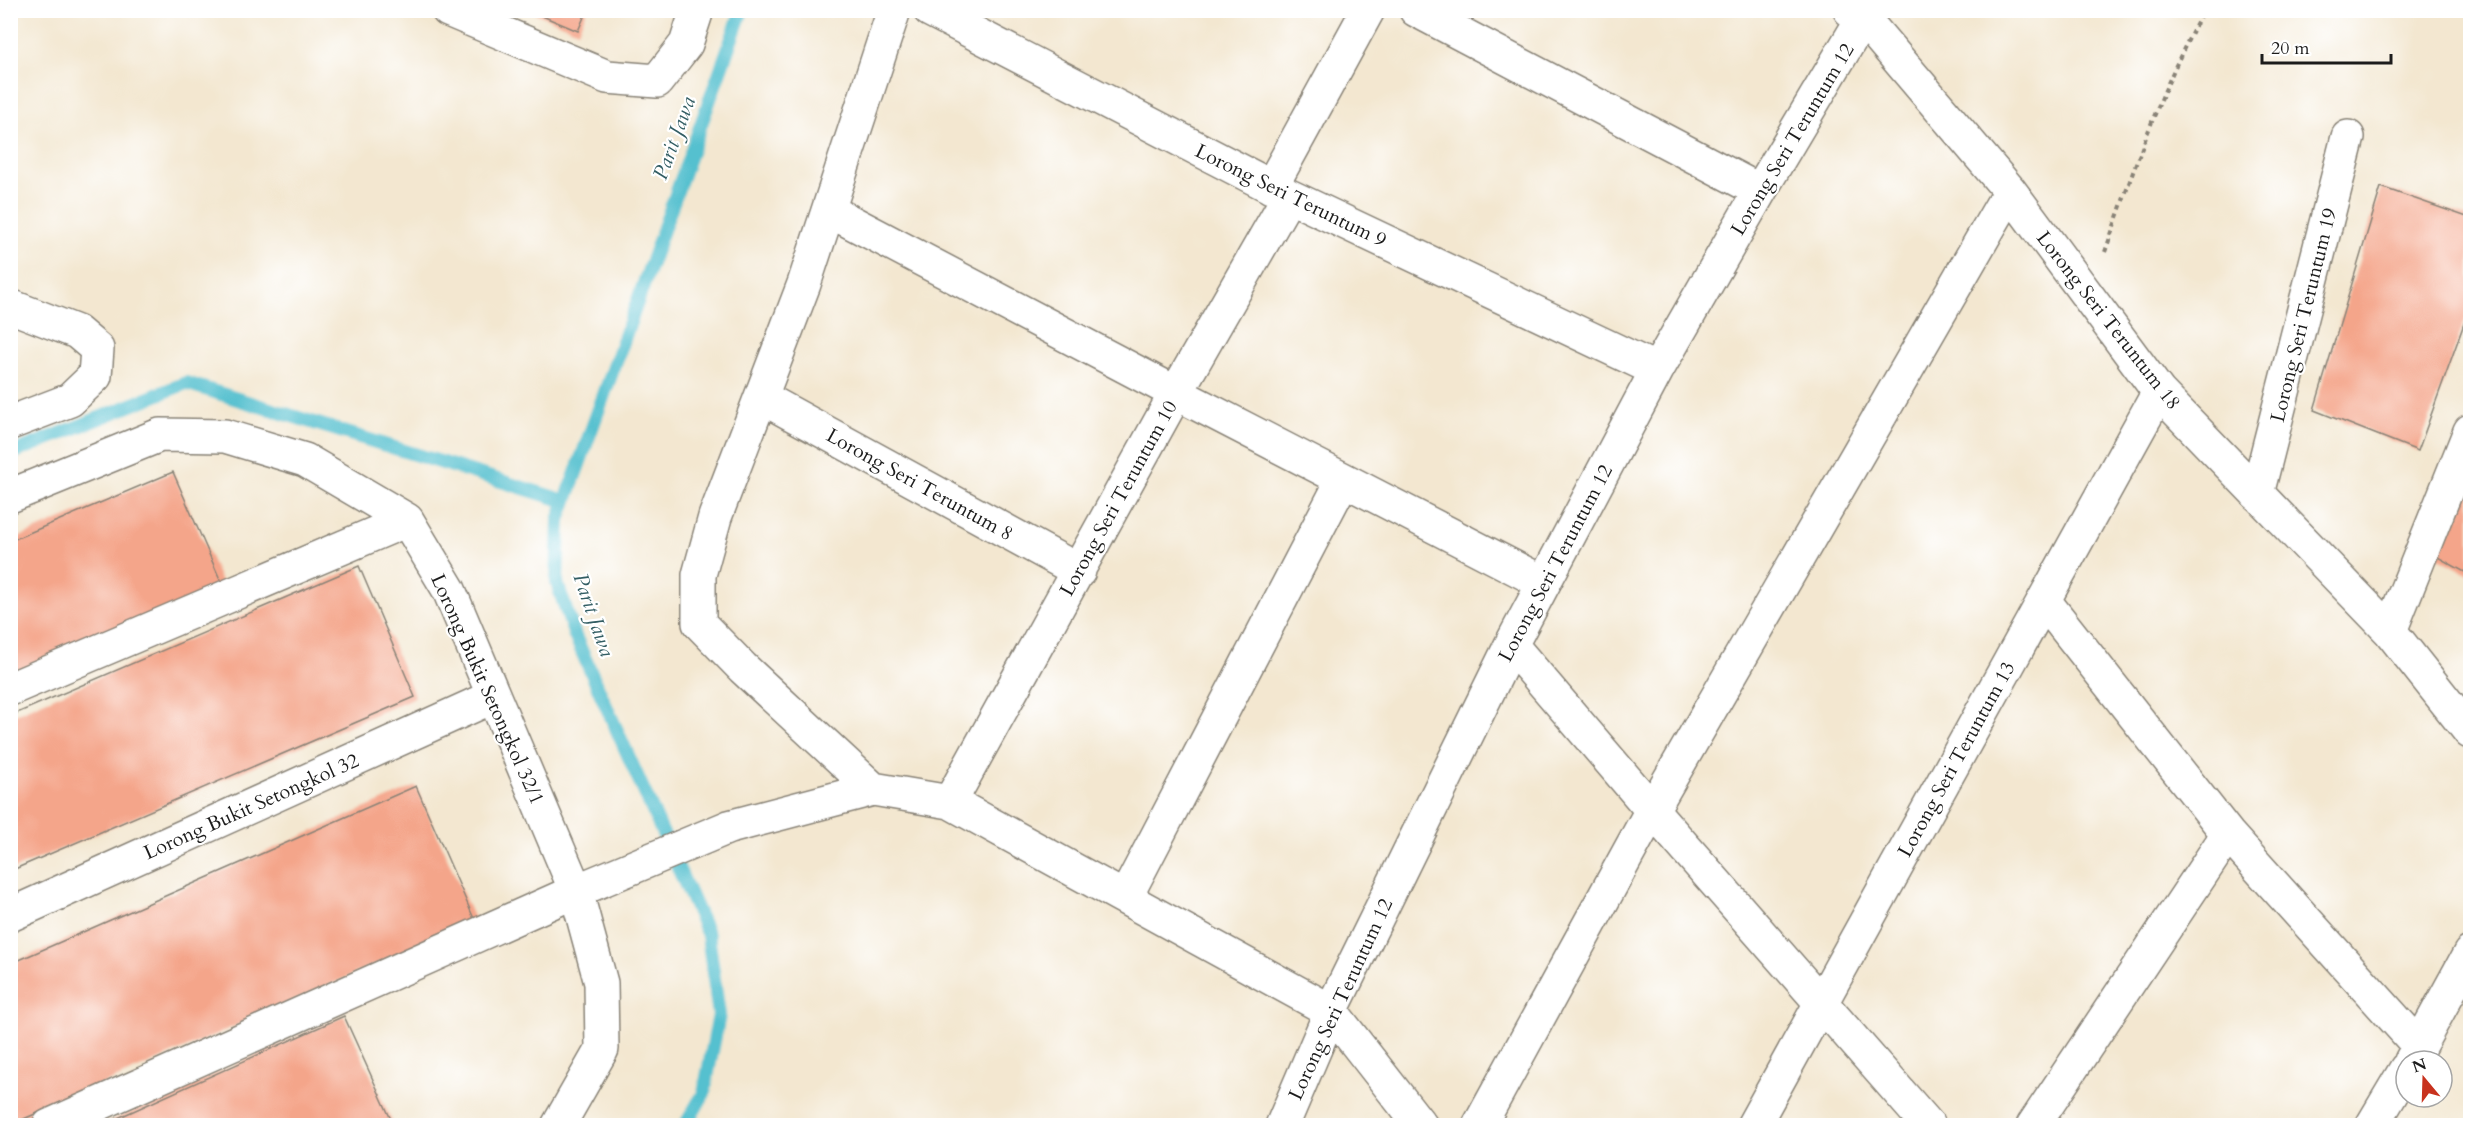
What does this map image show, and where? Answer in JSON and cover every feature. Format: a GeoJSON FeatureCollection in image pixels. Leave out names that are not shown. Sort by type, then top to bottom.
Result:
{"type":"FeatureCollection","features":[{"type":"Feature","properties":{"kind":"street"},"geometry":{"type":"LineString","coordinates":[[448,10],[607,77],[657,81],[686,44],[697,10]]}},
{"type":"Feature","properties":{"kind":"street"},"geometry":{"type":"LineString","coordinates":[[873,789],[743,668],[699,623],[699,575],[715,517],[830,211],[894,10]]}},
{"type":"Feature","properties":{"kind":"street","name":"Lorong Seri Teruntum 9"},"geometry":{"type":"LineString","coordinates":[[930,10],[1280,192],[1658,370]]}},
{"type":"Feature","properties":{"kind":"street","name":"Lorong Seri Teruntum 10"},"geometry":{"type":"LineString","coordinates":[[950,802],[1080,571],[1176,393],[1280,192],[1368,10]]}},
{"type":"Feature","properties":{"kind":"street"},"geometry":{"type":"LineString","coordinates":[[1416,10],[1760,191]]}},
{"type":"Feature","properties":{"kind":"street","name":"Lorong Seri Teruntum 12"},"geometry":{"type":"LineString","coordinates":[[1282,1125],[1331,1011],[1511,645],[1658,370],[1760,191],[1856,14]]}},
{"type":"Feature","properties":{"kind":"street","name":"Lorong Seri Teruntum 18"},"geometry":{"type":"LineString","coordinates":[[1856,14],[2010,191],[2159,392],[2390,631],[2470,732]]}},
{"type":"Feature","properties":{"kind":"street","name":"Lorong Seri Teruntum 19"},"geometry":{"type":"LineString","coordinates":[[2257,494],[2348,137]]}},
{"type":"Feature","properties":{"kind":"street"},"geometry":{"type":"LineString","coordinates":[[1479,1125],[1652,810],[2010,191]]}},
{"type":"Feature","properties":{"kind":"street"},"geometry":{"type":"LineString","coordinates":[[830,211],[1544,583]]}},
{"type":"Feature","properties":{"kind":"street"},"geometry":{"type":"LineString","coordinates":[[10,306],[77,332],[96,349],[95,376],[70,399],[10,423]]}},
{"type":"Feature","properties":{"kind":"street","name":"Lorong Seri Teruntum 13"},"geometry":{"type":"LineString","coordinates":[[1753,1125],[2045,602],[2159,392]]}},
{"type":"Feature","properties":{"kind":"street","name":"Lorong Seri Teruntum 8"},"geometry":{"type":"LineString","coordinates":[[761,397],[1080,571]]}},
{"type":"Feature","properties":{"kind":"street"},"geometry":{"type":"LineString","coordinates":[[2390,631],[2470,431]]}},
{"type":"Feature","properties":{"kind":"street","name":"Lorong Bukit Setongkol 32/1"},"geometry":{"type":"LineString","coordinates":[[10,496],[160,435],[225,436],[304,460],[407,520],[449,590],[492,697],[576,891],[601,983],[602,1049],[558,1125]]}},
{"type":"Feature","properties":{"kind":"street"},"geometry":{"type":"LineString","coordinates":[[1125,898],[1343,480]]}},
{"type":"Feature","properties":{"kind":"street"},"geometry":{"type":"LineString","coordinates":[[10,689],[407,520]]}},
{"type":"Feature","properties":{"kind":"street"},"geometry":{"type":"LineString","coordinates":[[2045,602],[2228,834],[2404,1049]]}},
{"type":"Feature","properties":{"kind":"street"},"geometry":{"type":"LineString","coordinates":[[1511,645],[1652,810],[1929,1125]]}},
{"type":"Feature","properties":{"kind":"street","name":"Lorong Bukit Setongkol 32"},"geometry":{"type":"LineString","coordinates":[[10,915],[492,697]]}},
{"type":"Feature","properties":{"kind":"street"},"geometry":{"type":"LineString","coordinates":[[49,1125],[576,891],[729,826],[873,789],[950,802],[1331,1011],[1421,1125]]}},
{"type":"Feature","properties":{"kind":"street"},"geometry":{"type":"LineString","coordinates":[[2033,1125],[2228,834]]}},
{"type":"Feature","properties":{"kind":"street"},"geometry":{"type":"LineString","coordinates":[[2417,1049],[2470,953]]}},
{"type":"Feature","properties":{"kind":"street"},"geometry":{"type":"LineString","coordinates":[[2372,1125],[2394,1089]]}},
{"type":"Feature","properties":{"kind":"path"},"geometry":{"type":"LineString","coordinates":[[2089,298],[2153,115],[2204,10]]}},
{"type":"Feature","properties":{"kind":"building"},"geometry":{"type":"Polygon","coordinates":[[[528,10],[587,10],[578,31],[528,10]]]}},
{"type":"Feature","properties":{"kind":"building"},"geometry":{"type":"Polygon","coordinates":[[[2381,187],[2470,218],[2470,307],[2418,451],[2314,410],[2381,187]]]}},
{"type":"Feature","properties":{"kind":"building"},"geometry":{"type":"Polygon","coordinates":[[[173,472],[223,586],[10,677],[10,541],[173,472]]]}},
{"type":"Feature","properties":{"kind":"building"},"geometry":{"type":"Polygon","coordinates":[[[2470,480],[2470,575],[2434,555],[2470,480]]]}},
{"type":"Feature","properties":{"kind":"building"},"geometry":{"type":"Polygon","coordinates":[[[359,566],[415,697],[10,871],[10,716],[359,566]]]}},
{"type":"Feature","properties":{"kind":"building"},"geometry":{"type":"Polygon","coordinates":[[[416,786],[475,921],[10,1125],[10,964],[416,786]]]}},
{"type":"Feature","properties":{"kind":"building"},"geometry":{"type":"Polygon","coordinates":[[[344,1016],[394,1126],[100,1126],[344,1016]]]}},
{"type":"Feature","properties":{"kind":"waterway","name":"Parit Jawa"},"geometry":{"type":"LineString","coordinates":[[685,1126],[704,1093],[719,1015],[708,935],[575,636],[557,583],[559,520],[742,10]]}},
{"type":"Feature","properties":{"kind":"waterway"},"geometry":{"type":"LineString","coordinates":[[10,454],[186,383],[565,501]]}}]}
